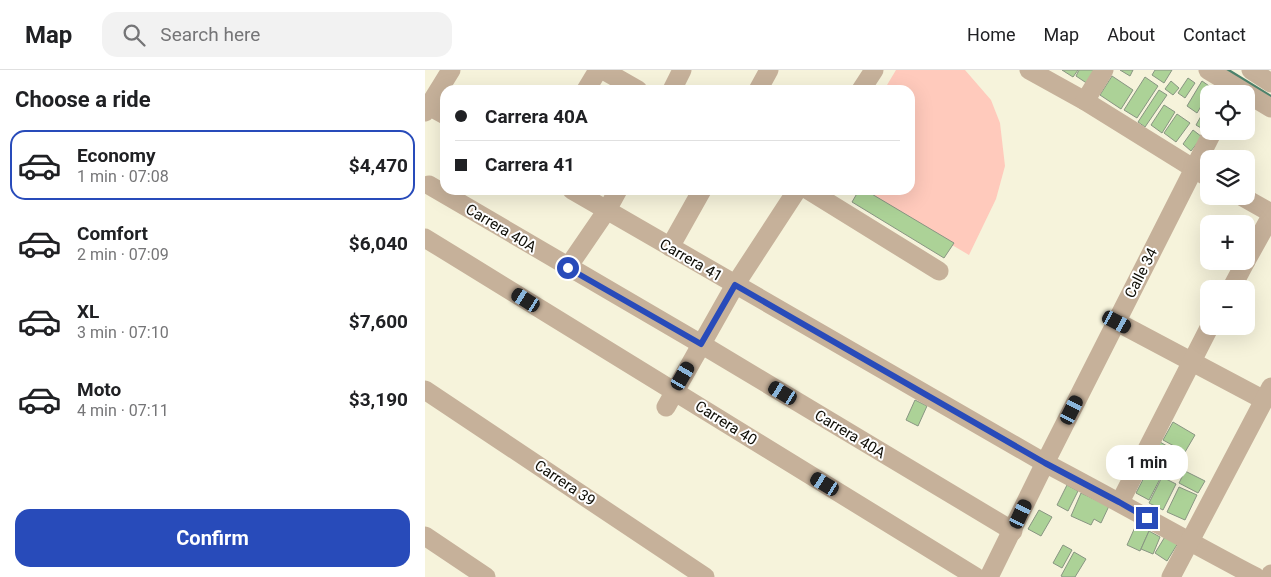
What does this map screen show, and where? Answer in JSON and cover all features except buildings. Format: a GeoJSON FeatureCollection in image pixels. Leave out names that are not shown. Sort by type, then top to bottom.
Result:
{"type":"FeatureCollection","features":[{"type":"Feature","properties":{"kind":"street"},"geometry":{"type":"LineString","coordinates":[[442,85],[451,70]]}},
{"type":"Feature","properties":{"kind":"street"},"geometry":{"type":"LineString","coordinates":[[589,85],[598,70]]}},
{"type":"Feature","properties":{"kind":"street"},"geometry":{"type":"LineString","coordinates":[[603,70],[629,85]]}},
{"type":"Feature","properties":{"kind":"street"},"geometry":{"type":"LineString","coordinates":[[674,85],[682,70]]}},
{"type":"Feature","properties":{"kind":"street"},"geometry":{"type":"LineString","coordinates":[[760,85],[769,70]]}},
{"type":"Feature","properties":{"kind":"street"},"geometry":{"type":"LineString","coordinates":[[864,85],[874,70]]}},
{"type":"Feature","properties":{"kind":"street"},"geometry":{"type":"LineString","coordinates":[[1029,70],[1085,101],[1200,173]]}},
{"type":"Feature","properties":{"kind":"street"},"geometry":{"type":"LineString","coordinates":[[1085,101],[1104,70]]}},
{"type":"Feature","properties":{"kind":"street"},"geometry":{"type":"LineString","coordinates":[[1209,70],[1228,85]]}},
{"type":"Feature","properties":{"kind":"street"},"geometry":{"type":"LineString","coordinates":[[1251,70],[1271,83]]}},
{"type":"Feature","properties":{"kind":"street"},"geometry":{"type":"LineString","coordinates":[[440,88],[427,109],[440,113]]}},
{"type":"Feature","properties":{"kind":"street"},"geometry":{"type":"LineString","coordinates":[[1255,100],[1271,108]]}},
{"type":"Feature","properties":{"kind":"street","name":"Calle 34"},"geometry":{"type":"LineString","coordinates":[[989,577],[1117,322],[1200,176]]}},
{"type":"Feature","properties":{"kind":"street","name":"Carrera 40A"},"geometry":{"type":"LineString","coordinates":[[429,185],[440,192]]}},
{"type":"Feature","properties":{"kind":"street","name":"Carrera 40A"},"geometry":{"type":"LineString","coordinates":[[446,195],[701,344],[1013,531]]}},
{"type":"Feature","properties":{"kind":"street","name":"Carrera 41"},"geometry":{"type":"LineString","coordinates":[[581,195],[1045,463],[1256,577]]}},
{"type":"Feature","properties":{"kind":"street"},"geometry":{"type":"LineString","coordinates":[[568,268],[615,195]]}},
{"type":"Feature","properties":{"kind":"street"},"geometry":{"type":"LineString","coordinates":[[670,247],[698,195]]}},
{"type":"Feature","properties":{"kind":"street"},"geometry":{"type":"LineString","coordinates":[[670,400],[735,285],[794,195]]}},
{"type":"Feature","properties":{"kind":"street"},"geometry":{"type":"LineString","coordinates":[[816,195],[939,271]]}},
{"type":"Feature","properties":{"kind":"street"},"geometry":{"type":"LineString","coordinates":[[1255,205],[1271,215],[1255,244]]}},
{"type":"Feature","properties":{"kind":"street","name":"Carrera 40"},"geometry":{"type":"LineString","coordinates":[[425,238],[670,400],[976,577]]}},
{"type":"Feature","properties":{"kind":"street"},"geometry":{"type":"LineString","coordinates":[[1117,322],[1191,360],[1268,393],[1171,577]]}},
{"type":"Feature","properties":{"kind":"street"},"geometry":{"type":"LineString","coordinates":[[1119,502],[1205,335]]}},
{"type":"Feature","properties":{"kind":"street","name":"Carrera 39"},"geometry":{"type":"LineString","coordinates":[[425,390],[705,577]]}},
{"type":"Feature","properties":{"kind":"street"},"geometry":{"type":"LineString","coordinates":[[425,536],[486,577]]}},
{"type":"Feature","properties":{"kind":"shaded area"},"geometry":{"type":"Polygon","coordinates":[[[896,70],[965,70],[991,100],[1000,123],[1005,166],[996,199],[969,255],[867,195],[915,195],[915,85],[887,85],[896,70]]]}},
{"type":"Feature","properties":{"kind":"waterway"},"geometry":{"type":"LineString","coordinates":[[1227,70],[1271,97]]}},
{"type":"Feature","properties":{"kind":"route"},"geometry":{"type":"LineString","coordinates":[[568,268],[701,344],[735,285],[1045,463],[1147,518]]}}]}
